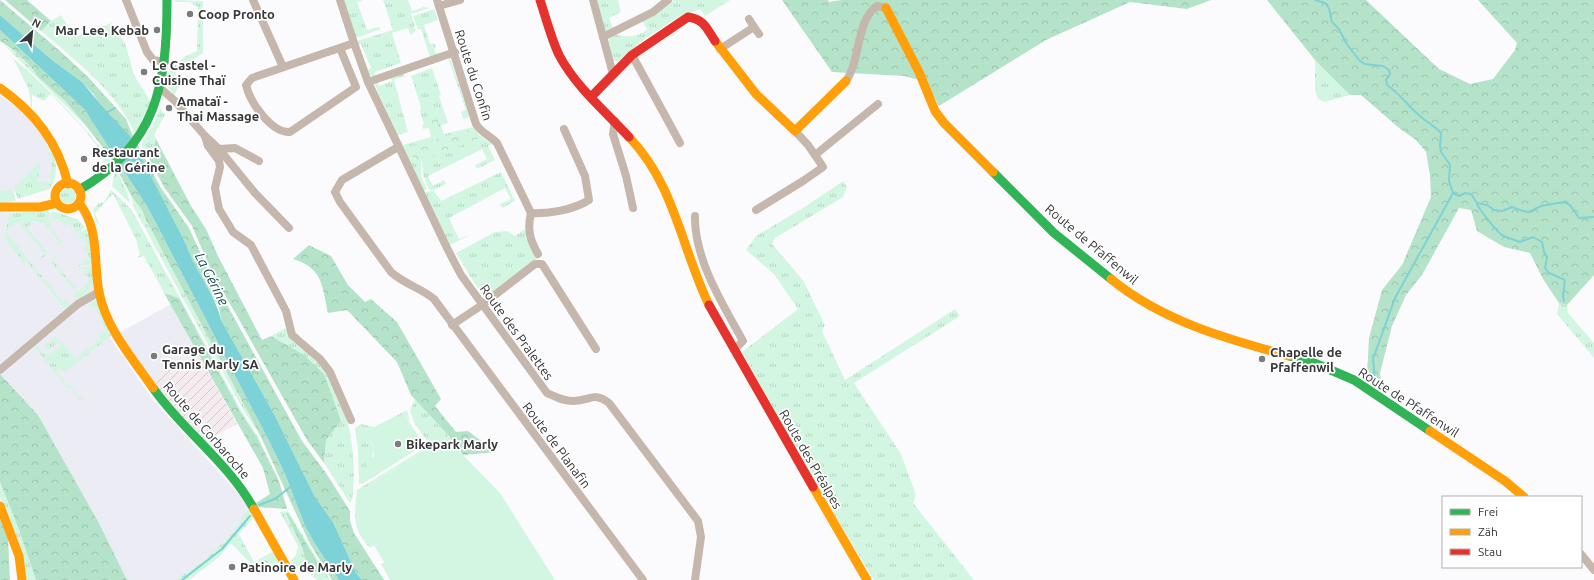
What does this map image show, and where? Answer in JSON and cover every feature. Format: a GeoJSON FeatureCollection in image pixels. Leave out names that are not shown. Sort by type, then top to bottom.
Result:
{"type":"FeatureCollection","features":[{"type":"Feature","properties":{"kind":"street"},"geometry":{"type":"LineString","coordinates":[[126,0],[147,52],[153,60],[165,62]]}},
{"type":"Feature","properties":{"kind":"street"},"geometry":{"type":"LineString","coordinates":[[79,190],[111,170],[130,150],[140,136],[152,113],[160,88],[165,62],[168,0]]}},
{"type":"Feature","properties":{"kind":"street"},"geometry":{"type":"LineString","coordinates":[[253,0],[282,67]]}},
{"type":"Feature","properties":{"kind":"street","name":"Route des Pralettes"},"geometry":{"type":"LineString","coordinates":[[340,0],[368,82],[461,275],[547,393],[561,400],[575,401],[592,396],[602,397],[609,404],[698,521],[701,537],[695,580]]}},
{"type":"Feature","properties":{"kind":"street"},"geometry":{"type":"LineString","coordinates":[[438,3],[460,0]]}},
{"type":"Feature","properties":{"kind":"street","name":"Route des Préalpes"},"geometry":{"type":"LineString","coordinates":[[540,0],[563,62],[591,97],[637,145],[653,167],[666,191],[695,273],[713,313],[867,580]]}},
{"type":"Feature","properties":{"kind":"street"},"geometry":{"type":"LineString","coordinates":[[593,0],[613,74]]}},
{"type":"Feature","properties":{"kind":"street"},"geometry":{"type":"LineString","coordinates":[[603,37],[653,12],[668,0]]}},
{"type":"Feature","properties":{"kind":"street","name":"Route du Confin"},"geometry":{"type":"LineString","coordinates":[[438,3],[455,52],[476,124],[483,134],[494,139],[497,143],[531,213]]}},
{"type":"Feature","properties":{"kind":"street","name":"Route de Pfaffenwil"},"geometry":{"type":"LineString","coordinates":[[795,131],[846,80],[854,64],[865,21],[872,9],[876,6],[886,8],[919,72],[935,111],[944,123],[1054,233],[1110,280],[1127,292],[1173,318],[1246,344],[1312,362],[1354,380],[1505,481],[1523,496]]}},
{"type":"Feature","properties":{"kind":"street"},"geometry":{"type":"LineString","coordinates":[[591,97],[632,55],[688,17],[696,18],[703,22],[741,78],[766,106],[802,138],[823,167],[756,210]]}},
{"type":"Feature","properties":{"kind":"street"},"geometry":{"type":"LineString","coordinates":[[720,49],[752,23],[759,34]]}},
{"type":"Feature","properties":{"kind":"street"},"geometry":{"type":"LineString","coordinates":[[340,48],[356,87],[290,132],[282,132],[267,121],[248,93],[246,85],[252,78],[354,43]]}},
{"type":"Feature","properties":{"kind":"street"},"geometry":{"type":"LineString","coordinates":[[368,82],[455,52]]}},
{"type":"Feature","properties":{"kind":"street"},"geometry":{"type":"LineString","coordinates":[[632,55],[680,143]]}},
{"type":"Feature","properties":{"kind":"street"},"geometry":{"type":"LineString","coordinates":[[0,88],[27,109],[44,126],[54,143],[60,160],[60,192],[66,209],[76,206],[81,197],[79,190],[73,184],[60,192],[31,206],[0,207]]}},
{"type":"Feature","properties":{"kind":"street"},"geometry":{"type":"LineString","coordinates":[[160,88],[175,101],[205,136],[219,148],[255,193],[289,228]]}},
{"type":"Feature","properties":{"kind":"street"},"geometry":{"type":"LineString","coordinates":[[815,155],[878,104]]}},
{"type":"Feature","properties":{"kind":"street"},"geometry":{"type":"LineString","coordinates":[[615,121],[613,134],[626,176],[633,208]]}},
{"type":"Feature","properties":{"kind":"street"},"geometry":{"type":"LineString","coordinates":[[538,254],[530,240],[528,225],[531,213],[542,214],[581,205],[589,200],[585,176],[564,129]]}},
{"type":"Feature","properties":{"kind":"street"},"geometry":{"type":"LineString","coordinates":[[205,136],[208,146],[219,161],[220,167],[215,188],[219,209],[232,232],[251,245],[286,311],[292,335],[320,359],[330,372],[351,420]]}},
{"type":"Feature","properties":{"kind":"street","name":"Route de Planafin"},"geometry":{"type":"LineString","coordinates":[[398,147],[342,180],[335,192],[340,202],[391,272],[398,279],[426,292],[434,299],[643,580]]}},
{"type":"Feature","properties":{"kind":"street"},"geometry":{"type":"LineString","coordinates":[[219,148],[235,148],[259,161]]}},
{"type":"Feature","properties":{"kind":"street","name":"Route de Corbaroche"},"geometry":{"type":"LineString","coordinates":[[76,206],[87,213],[92,227],[95,239],[99,292],[114,332],[125,350],[166,406],[223,465],[242,491],[270,533],[294,580]]}},
{"type":"Feature","properties":{"kind":"street"},"geometry":{"type":"LineString","coordinates":[[695,216],[695,232],[699,250],[722,304],[743,342],[734,350]]}},
{"type":"Feature","properties":{"kind":"street"},"geometry":{"type":"LineString","coordinates":[[452,325],[482,305],[535,264],[542,264],[596,348]]}},
{"type":"Feature","properties":{"kind":"street"},"geometry":{"type":"LineString","coordinates":[[0,370],[78,304],[99,292]]}},
{"type":"Feature","properties":{"kind":"street"},"geometry":{"type":"LineString","coordinates":[[0,506],[19,556],[22,580]]}},
{"type":"Feature","properties":{"kind":"street"},"geometry":{"type":"LineString","coordinates":[[1582,555],[1594,570]]}},
{"type":"Feature","properties":{"kind":"shaded area"},"geometry":{"type":"Polygon","coordinates":[[[0,96],[18,108],[43,135],[53,158],[49,187],[0,195],[0,96]]]}},
{"type":"Feature","properties":{"kind":"shaded area"},"geometry":{"type":"Polygon","coordinates":[[[0,212],[20,214],[46,212],[73,219],[87,237],[96,304],[110,338],[153,400],[252,509],[231,536],[202,563],[178,580],[127,580],[99,523],[38,415],[0,374],[0,212]]]}},
{"type":"Feature","properties":{"kind":"shaded area"},"geometry":{"type":"Polygon","coordinates":[[[171,304],[196,349],[151,381],[119,333],[171,304]]]}},
{"type":"Feature","properties":{"kind":"shaded area"},"geometry":{"type":"Polygon","coordinates":[[[196,349],[237,424],[205,442],[151,381],[196,349]]]}},
{"type":"Feature","properties":{"kind":"green space"},"geometry":{"type":"Polygon","coordinates":[[[0,0],[88,77],[126,119],[132,134],[161,188],[189,228],[209,272],[302,441],[326,473],[350,511],[350,521],[354,533],[384,580],[362,580],[356,573],[333,522],[315,497],[274,414],[221,320],[219,308],[191,260],[186,244],[166,206],[94,95],[82,82],[52,60],[0,15],[0,0]]]}},
{"type":"Feature","properties":{"kind":"green space"},"geometry":{"type":"Polygon","coordinates":[[[5,0],[27,0],[51,21],[41,31],[5,0]]]}},
{"type":"Feature","properties":{"kind":"green space"},"geometry":{"type":"Polygon","coordinates":[[[174,0],[203,1],[203,53],[176,71],[175,85],[179,87],[174,95],[167,86],[170,70],[184,57],[197,51],[198,7],[191,2],[176,2],[174,0]]]}},
{"type":"Feature","properties":{"kind":"green space"},"geometry":{"type":"Polygon","coordinates":[[[343,0],[363,0],[357,2],[367,30],[379,27],[381,29],[356,38],[343,0]]]}},
{"type":"Feature","properties":{"kind":"green space"},"geometry":{"type":"Polygon","coordinates":[[[383,0],[408,0],[412,11],[424,7],[430,8],[411,14],[415,26],[413,27],[416,30],[411,35],[408,28],[392,33],[401,63],[375,72],[374,76],[370,75],[367,71],[371,68],[361,44],[357,46],[357,41],[393,30],[383,0]]]}},
{"type":"Feature","properties":{"kind":"green space"},"geometry":{"type":"Polygon","coordinates":[[[594,0],[618,0],[621,12],[609,18],[614,30],[605,33],[594,0]]]}},
{"type":"Feature","properties":{"kind":"green space"},"geometry":{"type":"Polygon","coordinates":[[[672,0],[730,0],[705,16],[700,9],[690,13],[685,13],[646,38],[618,62],[612,59],[608,41],[610,37],[615,34],[632,36],[641,34],[647,29],[642,21],[674,1],[672,0]]]}},
{"type":"Feature","properties":{"kind":"green space"},"geometry":{"type":"Polygon","coordinates":[[[782,0],[828,0],[829,2],[841,0],[1211,0],[1187,9],[1130,2],[1046,40],[939,106],[926,82],[904,76],[832,72],[782,0]]]}},
{"type":"Feature","properties":{"kind":"green space"},"geometry":{"type":"Polygon","coordinates":[[[1267,0],[1366,0],[1439,69],[1470,84],[1493,79],[1515,50],[1517,43],[1478,0],[1594,0],[1594,275],[1567,305],[1559,303],[1543,279],[1530,253],[1504,247],[1477,231],[1471,210],[1459,208],[1422,275],[1406,295],[1392,326],[1380,373],[1382,387],[1374,388],[1367,375],[1369,338],[1382,290],[1402,265],[1431,197],[1430,175],[1426,152],[1416,140],[1399,128],[1361,95],[1350,95],[1315,60],[1267,0]]]}},
{"type":"Feature","properties":{"kind":"green space"},"geometry":{"type":"Polygon","coordinates":[[[434,9],[438,20],[424,25],[430,44],[434,43],[436,48],[434,49],[435,53],[437,52],[437,55],[430,57],[421,29],[418,30],[413,16],[434,9]]]}},
{"type":"Feature","properties":{"kind":"green space"},"geometry":{"type":"Polygon","coordinates":[[[61,15],[75,37],[112,23],[125,43],[134,75],[151,102],[135,134],[128,119],[107,91],[81,65],[41,31],[51,21],[61,15]]]}},
{"type":"Feature","properties":{"kind":"green space"},"geometry":{"type":"Polygon","coordinates":[[[0,30],[85,110],[148,208],[268,439],[285,474],[305,526],[339,580],[332,580],[309,542],[261,437],[142,210],[132,197],[110,157],[66,102],[37,76],[32,68],[16,52],[0,41],[0,30]]]}},
{"type":"Feature","properties":{"kind":"green space"},"geometry":{"type":"Polygon","coordinates":[[[5,46],[16,52],[32,68],[37,76],[66,102],[87,127],[5,46]]]}},
{"type":"Feature","properties":{"kind":"green space"},"geometry":{"type":"Polygon","coordinates":[[[13,58],[66,108],[90,134],[112,162],[102,163],[105,156],[83,128],[51,94],[44,101],[32,95],[32,108],[28,88],[13,58]]]}},
{"type":"Feature","properties":{"kind":"green space"},"geometry":{"type":"Polygon","coordinates":[[[448,58],[450,58],[470,117],[463,119],[461,112],[466,110],[448,58]]]}},
{"type":"Feature","properties":{"kind":"green space"},"geometry":{"type":"Polygon","coordinates":[[[1315,60],[1350,95],[1325,102],[1318,99],[1315,91],[1315,60]]]}},
{"type":"Feature","properties":{"kind":"green space"},"geometry":{"type":"Polygon","coordinates":[[[432,68],[448,123],[441,125],[444,134],[473,127],[479,135],[492,144],[488,146],[495,160],[477,169],[475,165],[487,159],[482,149],[428,176],[433,186],[444,180],[446,184],[432,191],[429,190],[423,175],[422,160],[477,139],[471,129],[421,160],[421,176],[427,189],[424,191],[400,140],[403,145],[431,137],[429,128],[423,129],[422,125],[424,124],[420,111],[421,107],[411,76],[432,68]]]}},
{"type":"Feature","properties":{"kind":"green space"},"geometry":{"type":"Polygon","coordinates":[[[403,72],[404,76],[394,80],[408,132],[397,135],[375,85],[377,81],[379,86],[392,81],[390,76],[403,72]]]}},
{"type":"Feature","properties":{"kind":"green space"},"geometry":{"type":"Polygon","coordinates":[[[160,108],[165,115],[154,135],[156,139],[152,151],[146,153],[141,145],[152,127],[160,108]]]}},
{"type":"Feature","properties":{"kind":"green space"},"geometry":{"type":"Polygon","coordinates":[[[437,112],[440,123],[437,124],[439,131],[433,134],[427,115],[437,112]]]}},
{"type":"Feature","properties":{"kind":"green space"},"geometry":{"type":"Polygon","coordinates":[[[472,129],[478,139],[416,163],[408,147],[472,129]]]}},
{"type":"Feature","properties":{"kind":"green space"},"geometry":{"type":"Polygon","coordinates":[[[156,139],[191,206],[206,229],[218,256],[262,340],[271,336],[304,355],[324,374],[341,421],[326,440],[324,463],[307,440],[211,270],[192,226],[164,187],[146,153],[152,151],[156,139]]]}},
{"type":"Feature","properties":{"kind":"green space"},"geometry":{"type":"Polygon","coordinates":[[[48,152],[53,153],[55,162],[56,172],[52,185],[49,189],[18,199],[14,188],[40,162],[38,183],[50,181],[52,156],[47,156],[48,152]]]}},
{"type":"Feature","properties":{"kind":"green space"},"geometry":{"type":"Polygon","coordinates":[[[117,171],[127,192],[130,203],[112,186],[114,174],[117,171]]]}},
{"type":"Feature","properties":{"kind":"green space"},"geometry":{"type":"Polygon","coordinates":[[[501,172],[515,201],[502,208],[500,204],[511,199],[505,188],[449,218],[459,239],[470,235],[450,245],[425,192],[434,191],[441,201],[501,172]]]}},
{"type":"Feature","properties":{"kind":"green space"},"geometry":{"type":"Polygon","coordinates":[[[843,181],[847,187],[843,197],[775,238],[772,244],[803,280],[825,325],[822,331],[845,380],[955,309],[960,316],[854,383],[901,454],[916,495],[913,503],[974,580],[874,580],[811,477],[742,352],[798,309],[774,274],[746,250],[756,236],[803,208],[843,181]]]}},
{"type":"Feature","properties":{"kind":"green space"},"geometry":{"type":"Polygon","coordinates":[[[68,188],[74,190],[76,196],[74,202],[68,204],[62,202],[60,196],[62,190],[68,188]]]}},
{"type":"Feature","properties":{"kind":"green space"},"geometry":{"type":"Polygon","coordinates":[[[12,189],[16,201],[0,203],[0,191],[12,189]]]}},
{"type":"Feature","properties":{"kind":"green space"},"geometry":{"type":"Polygon","coordinates":[[[111,190],[131,209],[242,412],[258,437],[279,481],[257,437],[241,413],[179,298],[164,293],[148,263],[143,263],[147,262],[144,256],[137,258],[140,255],[136,239],[113,194],[95,213],[99,224],[96,223],[93,209],[99,203],[104,202],[111,190]]]}},
{"type":"Feature","properties":{"kind":"green space"},"geometry":{"type":"Polygon","coordinates":[[[132,197],[142,210],[261,437],[244,411],[133,206],[132,197]]]}},
{"type":"Feature","properties":{"kind":"green space"},"geometry":{"type":"Polygon","coordinates":[[[50,210],[48,218],[52,222],[49,225],[61,241],[66,238],[58,246],[56,245],[59,242],[42,221],[39,224],[35,220],[27,227],[47,252],[51,249],[43,258],[41,257],[45,254],[18,221],[6,231],[9,216],[12,213],[50,210]]]}},
{"type":"Feature","properties":{"kind":"green space"},"geometry":{"type":"Polygon","coordinates":[[[52,211],[77,219],[85,227],[73,236],[76,232],[68,223],[64,225],[58,218],[54,221],[51,217],[52,211]]]}},
{"type":"Feature","properties":{"kind":"green space"},"geometry":{"type":"Polygon","coordinates":[[[86,228],[89,234],[92,264],[80,266],[76,269],[89,256],[83,249],[87,245],[79,236],[75,238],[86,228]]]}},
{"type":"Feature","properties":{"kind":"green space"},"geometry":{"type":"Polygon","coordinates":[[[525,229],[538,258],[488,297],[482,295],[456,253],[495,232],[507,231],[515,236],[525,229]]]}},
{"type":"Feature","properties":{"kind":"green space"},"geometry":{"type":"Polygon","coordinates":[[[6,232],[64,303],[67,300],[70,306],[68,308],[63,307],[28,263],[20,262],[22,260],[6,240],[6,232]]]}},
{"type":"Feature","properties":{"kind":"green space"},"geometry":{"type":"Polygon","coordinates":[[[309,245],[331,256],[348,285],[365,302],[371,299],[397,322],[441,399],[435,406],[456,432],[468,431],[496,452],[463,455],[449,436],[411,395],[397,362],[347,310],[328,313],[320,279],[310,267],[293,259],[309,245]]]}},
{"type":"Feature","properties":{"kind":"green space"},"geometry":{"type":"Polygon","coordinates":[[[55,256],[57,257],[53,260],[78,291],[87,284],[86,282],[89,279],[82,269],[77,271],[81,268],[92,267],[93,283],[82,298],[75,298],[73,296],[76,292],[51,262],[47,265],[55,256]]]}},
{"type":"Feature","properties":{"kind":"green space"},"geometry":{"type":"Polygon","coordinates":[[[164,293],[179,298],[241,413],[257,437],[279,481],[287,509],[259,507],[256,503],[270,494],[263,468],[164,293]]]}},
{"type":"Feature","properties":{"kind":"green space"},"geometry":{"type":"Polygon","coordinates":[[[94,300],[97,302],[111,336],[65,372],[60,368],[56,371],[68,386],[70,385],[85,402],[77,399],[79,397],[70,387],[68,389],[34,346],[36,345],[44,354],[52,353],[61,345],[59,342],[48,350],[44,347],[45,342],[47,344],[56,336],[76,359],[100,339],[99,336],[106,330],[95,306],[90,307],[90,304],[94,300]]]}},
{"type":"Feature","properties":{"kind":"green space"},"geometry":{"type":"Polygon","coordinates":[[[1559,303],[1567,305],[1568,313],[1594,343],[1594,358],[1557,314],[1559,303]]]}},
{"type":"Feature","properties":{"kind":"green space"},"geometry":{"type":"Polygon","coordinates":[[[286,328],[314,355],[324,367],[335,385],[345,414],[352,445],[354,475],[353,495],[350,503],[324,463],[326,440],[341,421],[271,336],[286,328]]]}},
{"type":"Feature","properties":{"kind":"green space"},"geometry":{"type":"Polygon","coordinates":[[[0,374],[38,415],[99,523],[127,580],[36,580],[18,527],[0,482],[0,374]]]}},
{"type":"Feature","properties":{"kind":"green space"},"geometry":{"type":"Polygon","coordinates":[[[415,399],[449,436],[358,492],[355,514],[357,490],[427,447],[427,441],[415,424],[410,411],[415,399]]]}},
{"type":"Feature","properties":{"kind":"green space"},"geometry":{"type":"Polygon","coordinates":[[[407,410],[410,422],[404,414],[368,436],[372,445],[373,453],[367,470],[375,476],[362,484],[359,484],[358,450],[355,428],[361,424],[374,427],[407,410]]]}},
{"type":"Feature","properties":{"kind":"green space","name":"Bikepark Marly"},"geometry":{"type":"Polygon","coordinates":[[[404,414],[424,445],[375,476],[367,470],[367,457],[374,457],[368,431],[404,414]]]}},
{"type":"Feature","properties":{"kind":"green space"},"geometry":{"type":"Polygon","coordinates":[[[449,436],[463,455],[500,493],[555,580],[390,580],[381,564],[384,562],[355,514],[358,492],[449,436]]]}},
{"type":"Feature","properties":{"kind":"green space"},"geometry":{"type":"Polygon","coordinates":[[[0,482],[18,527],[36,580],[26,580],[18,542],[0,498],[0,482]]]}},
{"type":"Feature","properties":{"kind":"green space"},"geometry":{"type":"Polygon","coordinates":[[[249,508],[254,517],[239,534],[254,562],[274,551],[279,562],[261,578],[276,563],[270,556],[256,565],[252,565],[231,543],[219,557],[189,580],[176,580],[201,563],[232,534],[249,508]]]}},
{"type":"Feature","properties":{"kind":"green space"},"geometry":{"type":"Polygon","coordinates":[[[288,511],[330,580],[317,580],[307,571],[293,567],[290,561],[296,555],[298,546],[280,512],[288,511]]]}},
{"type":"Feature","properties":{"kind":"green space"},"geometry":{"type":"Polygon","coordinates":[[[286,513],[288,513],[321,568],[319,572],[316,572],[307,564],[302,547],[286,513]]]}},
{"type":"Feature","properties":{"kind":"green space"},"geometry":{"type":"Polygon","coordinates":[[[355,514],[375,546],[369,547],[363,540],[357,527],[355,514]]]}},
{"type":"Feature","properties":{"kind":"green space"},"geometry":{"type":"Polygon","coordinates":[[[0,519],[8,538],[10,580],[0,580],[0,519]]]}},
{"type":"Feature","properties":{"kind":"green space"},"geometry":{"type":"Polygon","coordinates":[[[270,556],[273,556],[276,563],[264,574],[256,565],[270,556]]]}},
{"type":"Feature","properties":{"kind":"water"},"geometry":{"type":"Polygon","coordinates":[[[0,15],[52,60],[82,82],[107,112],[130,136],[186,244],[214,301],[221,320],[274,414],[315,497],[333,522],[356,573],[362,580],[339,580],[315,544],[305,526],[285,474],[268,439],[148,208],[85,110],[0,30],[0,15]]]}},
{"type":"Feature","properties":{"kind":"waterway"},"geometry":{"type":"LineString","coordinates":[[1315,0],[1325,3],[1329,8],[1332,22],[1339,29],[1346,43],[1359,60],[1365,64],[1383,66],[1389,70],[1390,74],[1386,80],[1387,85],[1441,133],[1441,152],[1450,165],[1449,181],[1453,193],[1459,196],[1465,193],[1471,194],[1477,203],[1487,205],[1494,210],[1502,211],[1512,207],[1529,212],[1541,206],[1564,202],[1570,205],[1579,218],[1594,217]]}},
{"type":"Feature","properties":{"kind":"waterway"},"geometry":{"type":"LineString","coordinates":[[106,113],[115,108]]}},
{"type":"Feature","properties":{"kind":"waterway"},"geometry":{"type":"LineString","coordinates":[[1375,382],[1373,359],[1395,298],[1453,193]]}},
{"type":"Feature","properties":{"kind":"waterway"},"geometry":{"type":"LineString","coordinates":[[1477,204],[1489,221],[1502,235],[1520,242],[1533,237],[1542,242],[1547,258],[1545,268],[1549,273],[1565,280],[1563,296],[1564,301]]}},
{"type":"Feature","properties":{"kind":"waterway"},"geometry":{"type":"LineString","coordinates":[[259,505],[275,499],[290,487]]}},
{"type":"Feature","properties":{"kind":"waterway"},"geometry":{"type":"LineString","coordinates":[[182,580],[222,549],[250,516]]}},
{"type":"Feature","properties":{"kind":"traffic: fast"},"geometry":{"type":"LineString","coordinates":[[79,190],[105,172],[126,153],[141,132],[152,110],[160,85],[164,59],[167,0]]}},
{"type":"Feature","properties":{"kind":"traffic: fast"},"geometry":{"type":"LineString","coordinates":[[993,172],[1054,233],[1111,279]]}},
{"type":"Feature","properties":{"kind":"traffic: fast"},"geometry":{"type":"LineString","coordinates":[[1289,356],[1312,362],[1354,380],[1430,431]]}},
{"type":"Feature","properties":{"kind":"traffic: fast"},"geometry":{"type":"LineString","coordinates":[[153,388],[165,404],[219,461],[254,509]]}},
{"type":"Feature","properties":{"kind":"traffic: slow"},"geometry":{"type":"LineString","coordinates":[[886,8],[919,72],[935,111],[944,123],[993,172]]}},
{"type":"Feature","properties":{"kind":"traffic: slow"},"geometry":{"type":"LineString","coordinates":[[715,41],[756,94],[795,131],[846,81]]}},
{"type":"Feature","properties":{"kind":"traffic: slow"},"geometry":{"type":"LineString","coordinates":[[0,88],[24,108],[43,130],[58,155],[68,184]]}},
{"type":"Feature","properties":{"kind":"traffic: slow"},"geometry":{"type":"LineString","coordinates":[[629,137],[657,175],[676,217],[699,283],[709,305]]}},
{"type":"Feature","properties":{"kind":"traffic: slow"},"geometry":{"type":"LineString","coordinates":[[68,183],[77,187],[81,196],[77,205],[68,209],[59,205],[55,196],[59,187],[68,183]]}},
{"type":"Feature","properties":{"kind":"traffic: slow"},"geometry":{"type":"LineString","coordinates":[[0,207],[40,207],[57,203]]}},
{"type":"Feature","properties":{"kind":"traffic: slow"},"geometry":{"type":"LineString","coordinates":[[79,203],[86,213],[93,234],[97,280],[102,305],[107,318],[121,342],[153,388]]}},
{"type":"Feature","properties":{"kind":"traffic: slow"},"geometry":{"type":"LineString","coordinates":[[1111,279],[1131,294],[1152,306],[1196,327],[1242,343],[1289,356]]}},
{"type":"Feature","properties":{"kind":"traffic: slow"},"geometry":{"type":"LineString","coordinates":[[1430,431],[1505,481],[1523,496]]}},
{"type":"Feature","properties":{"kind":"traffic: slow"},"geometry":{"type":"LineString","coordinates":[[813,487],[867,580]]}},
{"type":"Feature","properties":{"kind":"traffic: slow"},"geometry":{"type":"LineString","coordinates":[[0,506],[19,556],[22,580]]}},
{"type":"Feature","properties":{"kind":"traffic: slow"},"geometry":{"type":"LineString","coordinates":[[254,509],[294,580]]}},
{"type":"Feature","properties":{"kind":"traffic: jam"},"geometry":{"type":"LineString","coordinates":[[540,0],[559,55],[566,67],[582,88],[629,137]]}},
{"type":"Feature","properties":{"kind":"traffic: jam"},"geometry":{"type":"LineString","coordinates":[[591,97],[632,55],[688,17],[701,22],[715,41]]}},
{"type":"Feature","properties":{"kind":"traffic: jam"},"geometry":{"type":"LineString","coordinates":[[709,305],[813,487]]}},
{"type":"Feature","properties":{"kind":"place","name":"Coop Pronto"},"geometry":{"type":"Point","coordinates":[190,14]}},
{"type":"Feature","properties":{"kind":"place","name":"Mar Lee, Kebab"},"geometry":{"type":"Point","coordinates":[157,30]}},
{"type":"Feature","properties":{"kind":"place","name":"Le Castel - Cuisine Thaï"},"geometry":{"type":"Point","coordinates":[144,72]}},
{"type":"Feature","properties":{"kind":"place","name":"Amataï - Thai Massage"},"geometry":{"type":"Point","coordinates":[169,108]}},
{"type":"Feature","properties":{"kind":"place","name":"Restaurant de la Gérine"},"geometry":{"type":"Point","coordinates":[84,159]}},
{"type":"Feature","properties":{"kind":"place","name":"Garage du Tennis Marly SA"},"geometry":{"type":"Point","coordinates":[154,356]}},
{"type":"Feature","properties":{"kind":"place","name":"Chapelle de Pfaffenwil"},"geometry":{"type":"Point","coordinates":[1262,359]}},
{"type":"Feature","properties":{"kind":"place","name":"Bikepark Marly"},"geometry":{"type":"Point","coordinates":[398,444]}},
{"type":"Feature","properties":{"kind":"place","name":"Patinoire de Marly"},"geometry":{"type":"Point","coordinates":[232,567]}},
{"type":"Feature","properties":{"kind":"water label","name":"La Gérine"},"geometry":{"type":"Point","coordinates":[212,279]}}]}
